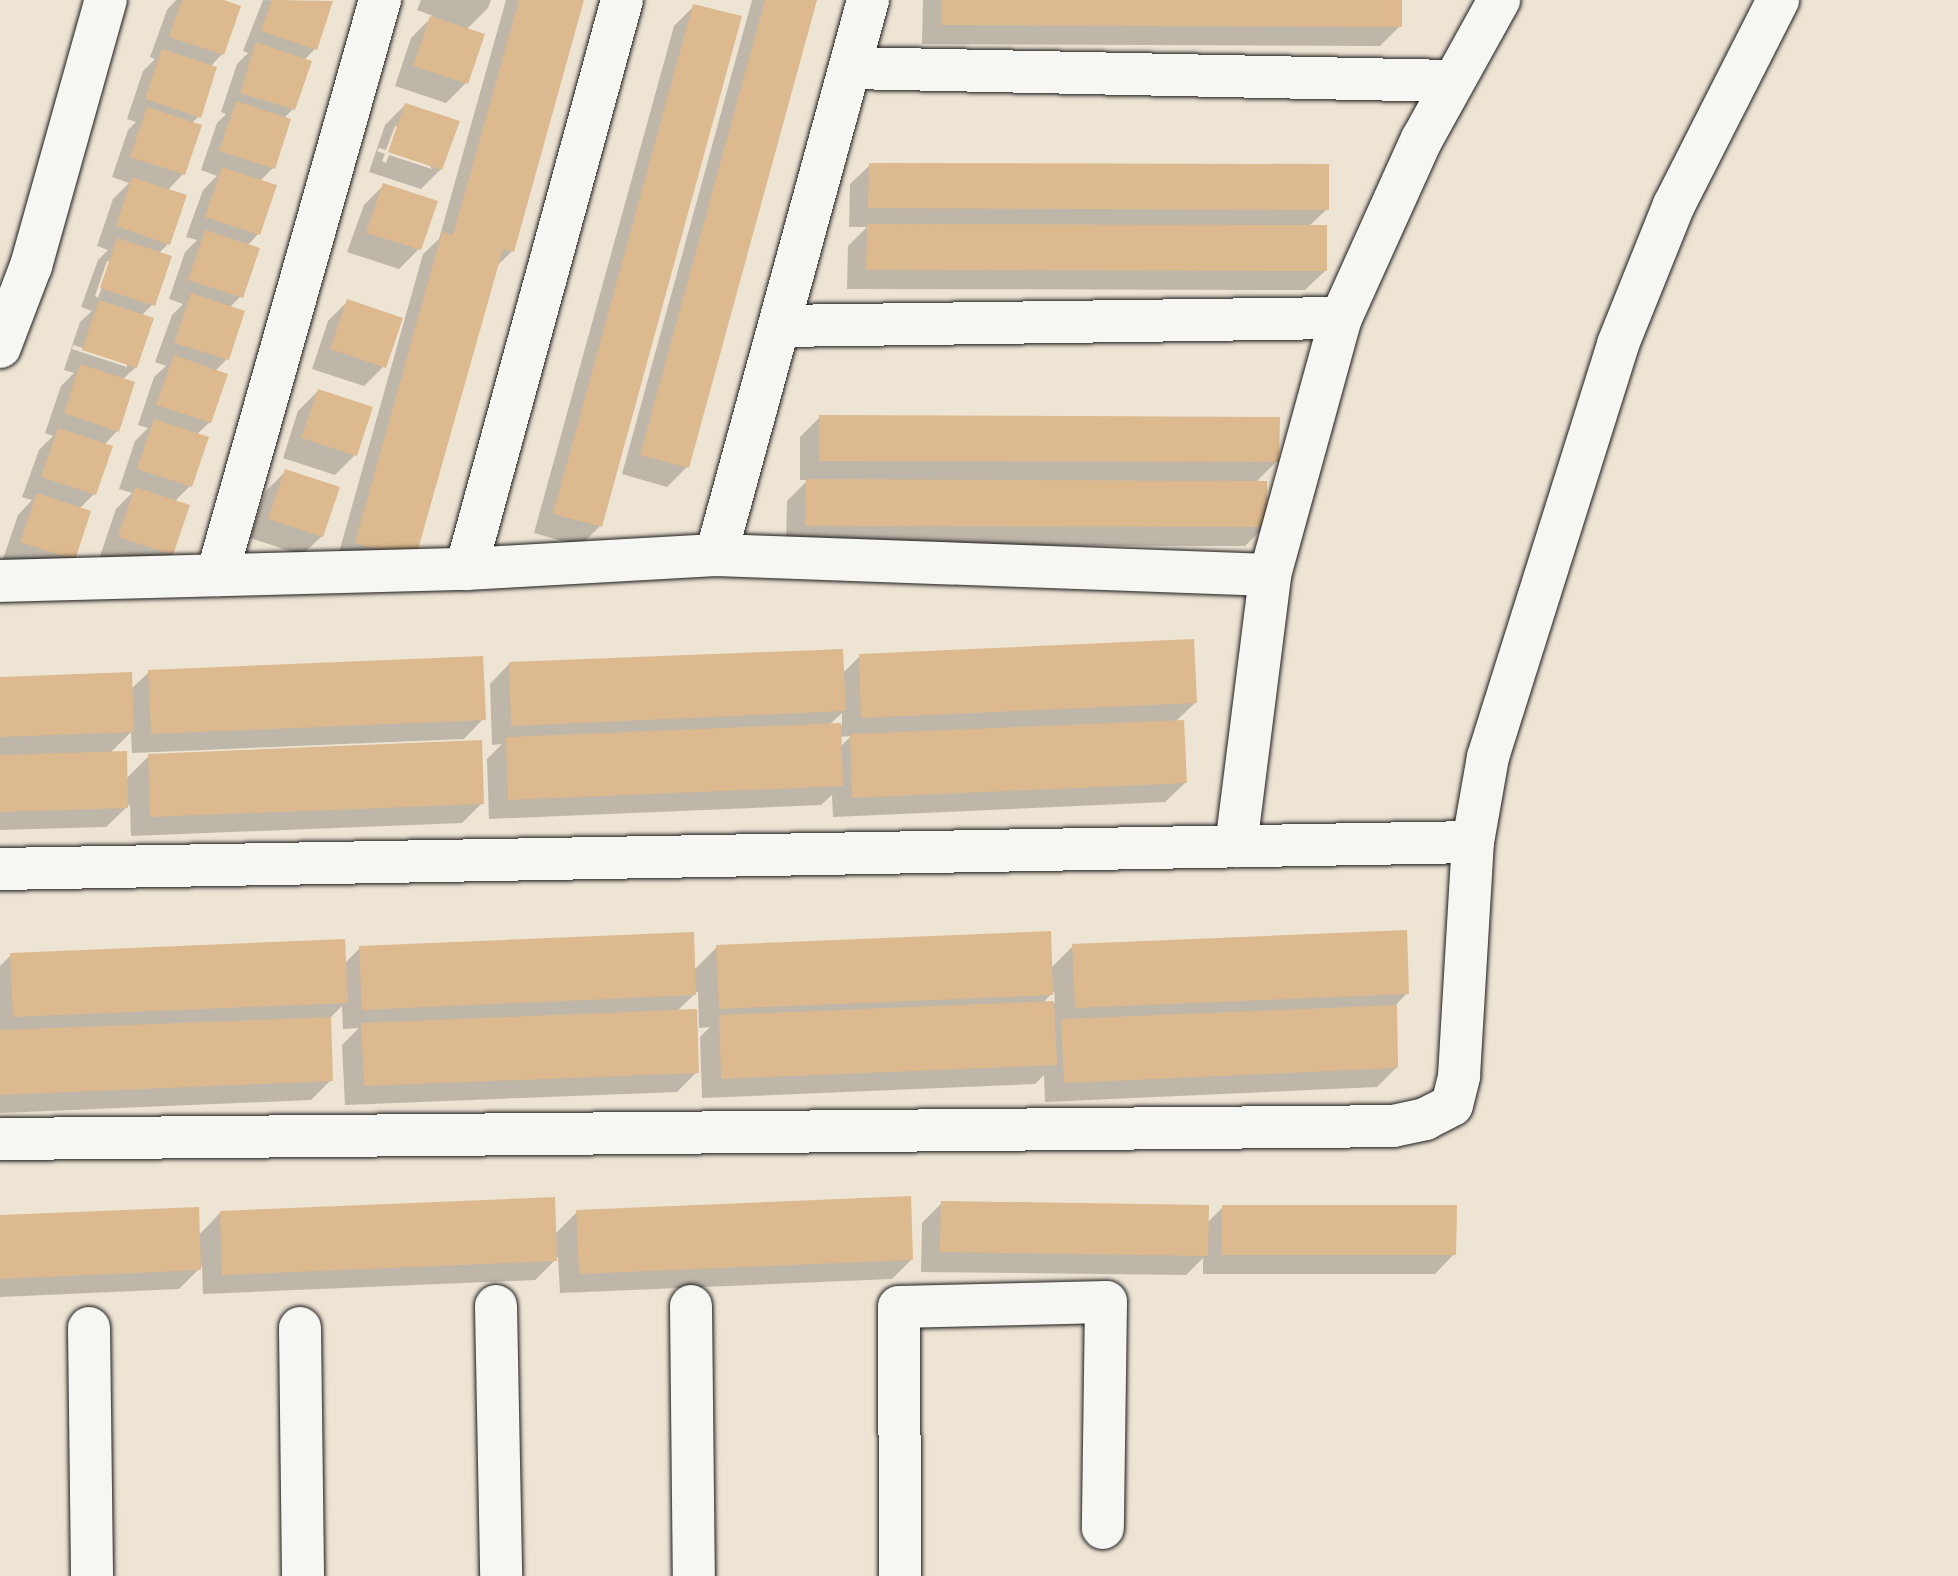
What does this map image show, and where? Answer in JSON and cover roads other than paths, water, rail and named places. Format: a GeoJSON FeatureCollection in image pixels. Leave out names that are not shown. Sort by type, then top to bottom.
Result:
{"type":"FeatureCollection","features":[{"type":"Feature","properties":{"kind":"street"},"geometry":{"type":"LineString","coordinates":[[0,347],[31,266],[106,0]]}},
{"type":"Feature","properties":{"kind":"street"},"geometry":{"type":"LineString","coordinates":[[217,575],[380,0]]}},
{"type":"Feature","properties":{"kind":"street"},"geometry":{"type":"LineString","coordinates":[[466,569],[622,0]]}},
{"type":"Feature","properties":{"kind":"street"},"geometry":{"type":"LineString","coordinates":[[716,555],[868,0]]}},
{"type":"Feature","properties":{"kind":"street"},"geometry":{"type":"LineString","coordinates":[[1236,846],[1270,575],[1341,318],[1422,139],[1499,0]]}},
{"type":"Feature","properties":{"kind":"street"},"geometry":{"type":"LineString","coordinates":[[0,1139],[1393,1126],[1425,1119],[1452,1105],[1459,1076],[1473,842],[1488,757],[1618,344],[1674,205],[1778,0]]}},
{"type":"Feature","properties":{"kind":"street"},"geometry":{"type":"LineString","coordinates":[[851,68],[1453,81]]}},
{"type":"Feature","properties":{"kind":"street"},"geometry":{"type":"LineString","coordinates":[[779,326],[1341,318]]}},
{"type":"Feature","properties":{"kind":"street"},"geometry":{"type":"LineString","coordinates":[[0,581],[466,569],[716,555],[1270,575]]}},
{"type":"Feature","properties":{"kind":"street"},"geometry":{"type":"LineString","coordinates":[[0,869],[1473,842]]}},
{"type":"Feature","properties":{"kind":"street"},"geometry":{"type":"LineString","coordinates":[[900,1576],[899,1307],[1106,1302],[1103,1528]]}},
{"type":"Feature","properties":{"kind":"street"},"geometry":{"type":"LineString","coordinates":[[496,1306],[501,1576]]}},
{"type":"Feature","properties":{"kind":"street"},"geometry":{"type":"LineString","coordinates":[[691,1306],[694,1576]]}},
{"type":"Feature","properties":{"kind":"street"},"geometry":{"type":"LineString","coordinates":[[89,1328],[92,1576]]}},
{"type":"Feature","properties":{"kind":"street"},"geometry":{"type":"LineString","coordinates":[[300,1328],[303,1576]]}}]}
